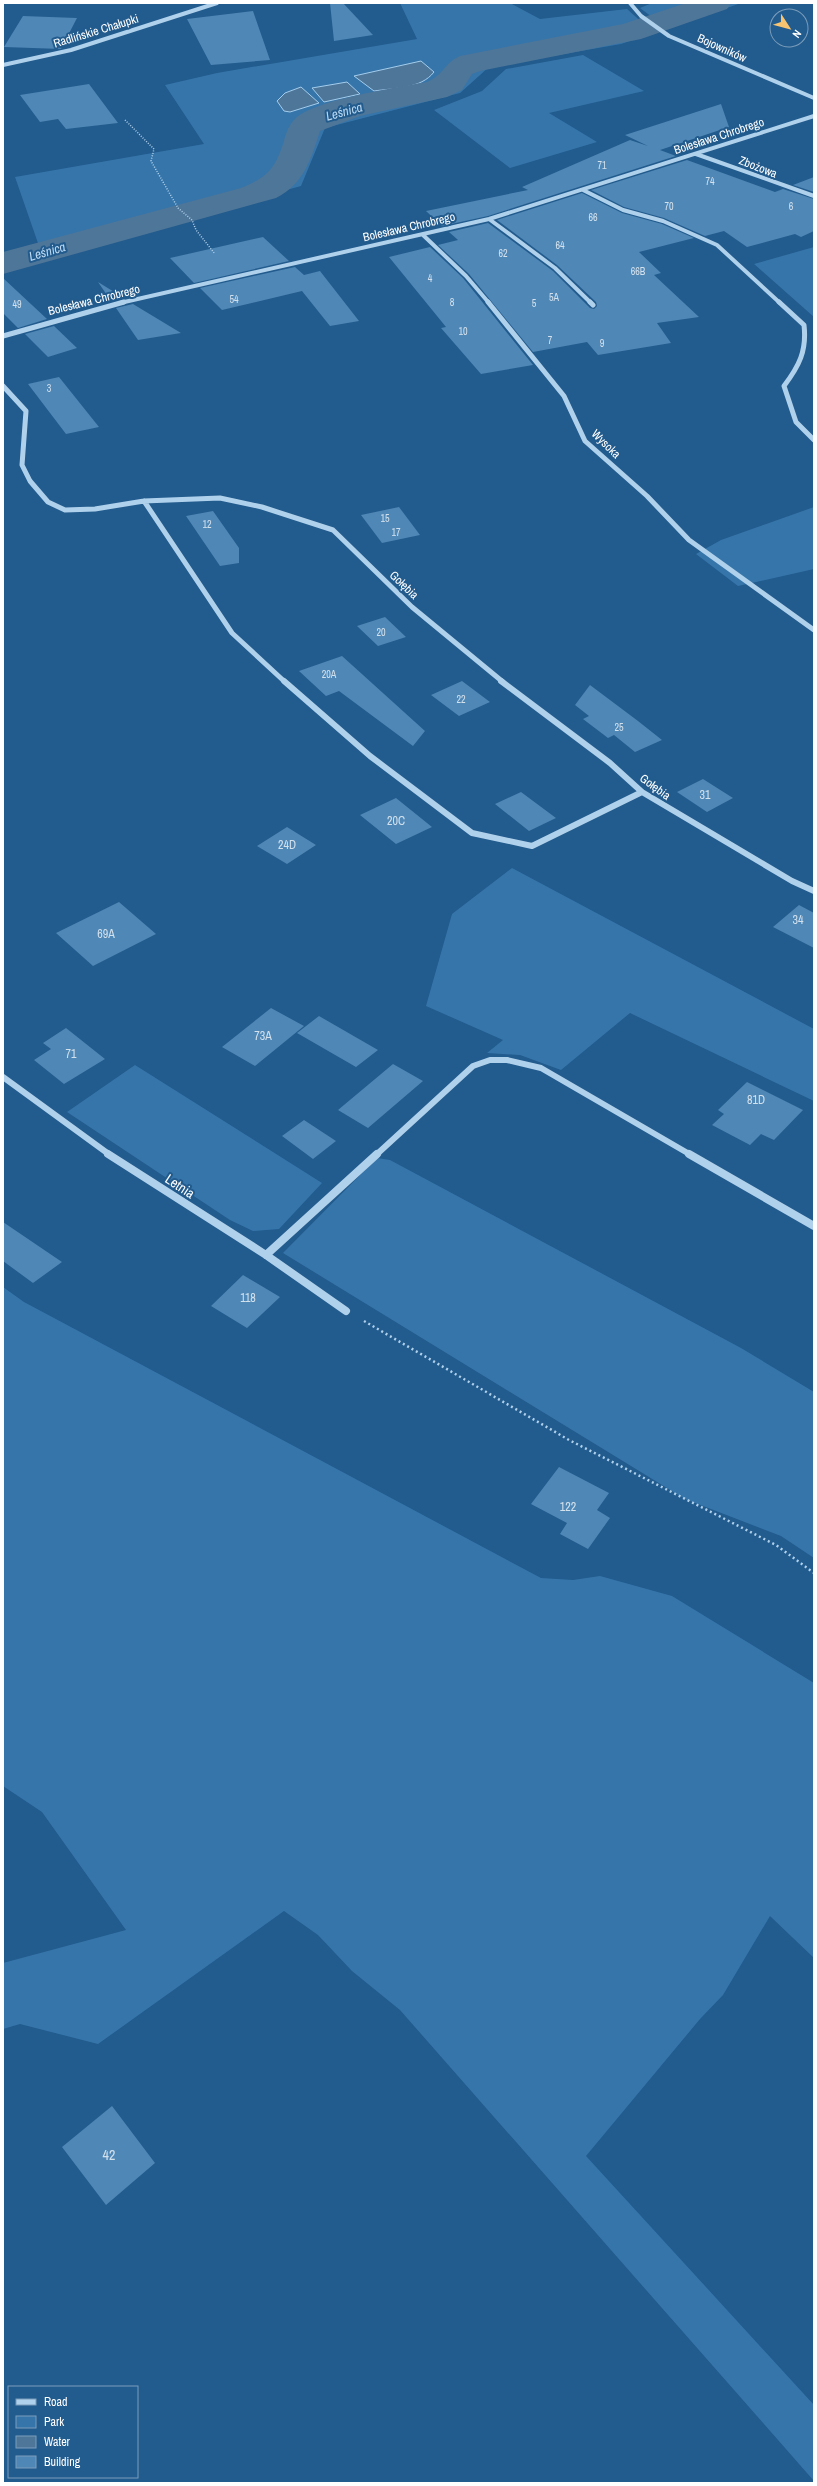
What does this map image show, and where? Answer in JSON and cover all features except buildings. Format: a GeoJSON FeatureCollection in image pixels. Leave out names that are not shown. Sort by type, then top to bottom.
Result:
{"type":"FeatureCollection","features":[{"type":"Feature","properties":{"kind":"street","name":"Radlińskie Chałupki"},"geometry":{"type":"LineString","coordinates":[[3,65],[71,50],[217,3]]}},
{"type":"Feature","properties":{"kind":"street","name":"Bojowników"},"geometry":{"type":"LineString","coordinates":[[630,3],[641,16],[670,36],[814,98]]}},
{"type":"Feature","properties":{"kind":"street","name":"Bolesława Chrobrego"},"geometry":{"type":"LineString","coordinates":[[3,336],[116,304],[489,219],[814,116]]}},
{"type":"Feature","properties":{"kind":"street","name":"Zbożowa"},"geometry":{"type":"LineString","coordinates":[[696,154],[814,196]]}},
{"type":"Feature","properties":{"kind":"street"},"geometry":{"type":"LineString","coordinates":[[583,190],[623,210],[663,221],[717,245],[804,325],[808,342],[803,359],[784,386],[796,422],[814,440]]}},
{"type":"Feature","properties":{"kind":"street"},"geometry":{"type":"LineString","coordinates":[[489,219],[555,268],[593,305]]}},
{"type":"Feature","properties":{"kind":"street","name":"Wysoka"},"geometry":{"type":"LineString","coordinates":[[423,235],[466,276],[547,373],[564,396],[585,441],[647,496],[688,540],[814,630]]}},
{"type":"Feature","properties":{"kind":"street","name":"Gołębia"},"geometry":{"type":"LineString","coordinates":[[3,386],[10,390],[26,411],[22,465],[30,482],[48,502],[65,510],[95,510],[144,501],[220,498],[262,507],[333,530],[412,607],[486,669],[610,763],[642,792],[792,881],[814,891]]}},
{"type":"Feature","properties":{"kind":"street"},"geometry":{"type":"LineString","coordinates":[[144,501],[232,633],[292,689],[370,756],[472,833],[532,846],[642,792]]}},
{"type":"Feature","properties":{"kind":"street"},"geometry":{"type":"LineString","coordinates":[[266,1255],[472,1066],[497,1058],[512,1059],[541,1068],[814,1226]]}},
{"type":"Feature","properties":{"kind":"street","name":"Letnia"},"geometry":{"type":"LineString","coordinates":[[3,1077],[121,1163],[266,1255],[346,1311]]}},
{"type":"Feature","properties":{"kind":"path"},"geometry":{"type":"LineString","coordinates":[[125,120],[154,149],[151,161],[178,208],[192,220],[196,230],[215,254]]}},
{"type":"Feature","properties":{"kind":"path"},"geometry":{"type":"LineString","coordinates":[[346,1311],[569,1440],[776,1546],[814,1573]]}},
{"type":"Feature","properties":{"kind":"green space"},"geometry":{"type":"Polygon","coordinates":[[[400,3],[510,3],[540,19],[627,9],[654,33],[621,44],[489,67],[460,93],[325,128],[301,186],[3,269],[3,257],[39,246],[15,177],[204,144],[165,85],[217,73],[417,39],[400,3]]]}},
{"type":"Feature","properties":{"kind":"green space"},"geometry":{"type":"Polygon","coordinates":[[[652,3],[741,3],[668,29],[640,8],[652,3]]]}},
{"type":"Feature","properties":{"kind":"green space"},"geometry":{"type":"Polygon","coordinates":[[[583,55],[644,91],[549,113],[597,142],[510,168],[434,110],[482,91],[506,69],[583,55]]]}},
{"type":"Feature","properties":{"kind":"green space"},"geometry":{"type":"Polygon","coordinates":[[[814,247],[814,317],[754,264],[814,247]]]}},
{"type":"Feature","properties":{"kind":"green space"},"geometry":{"type":"Polygon","coordinates":[[[814,507],[814,569],[738,586],[696,554],[721,540],[814,507]]]}},
{"type":"Feature","properties":{"kind":"green space"},"geometry":{"type":"Polygon","coordinates":[[[512,868],[814,1029],[814,1101],[630,1013],[561,1070],[520,1055],[487,1053],[503,1040],[426,1006],[452,914],[512,868]]]}},
{"type":"Feature","properties":{"kind":"green space"},"geometry":{"type":"Polygon","coordinates":[[[135,1065],[322,1183],[279,1229],[253,1231],[230,1220],[67,1112],[135,1065]]]}},
{"type":"Feature","properties":{"kind":"green space"},"geometry":{"type":"Polygon","coordinates":[[[377,1158],[390,1160],[741,1348],[814,1392],[814,1558],[781,1536],[685,1499],[283,1253],[377,1158]]]}},
{"type":"Feature","properties":{"kind":"green space"},"geometry":{"type":"Polygon","coordinates":[[[3,1287],[24,1302],[541,1578],[573,1580],[600,1576],[672,1596],[814,1683],[814,1958],[770,1916],[723,1995],[700,2019],[586,2156],[814,2405],[814,2481],[400,2010],[352,1971],[318,1935],[284,1911],[98,2044],[20,2024],[3,2029],[3,1963],[126,1930],[42,1812],[3,1786],[3,1287]]]}},
{"type":"Feature","properties":{"kind":"water"},"geometry":{"type":"Polygon","coordinates":[[[421,61],[434,72],[429,78],[422,82],[407,87],[374,91],[354,76],[421,61]]]}},
{"type":"Feature","properties":{"kind":"water"},"geometry":{"type":"Polygon","coordinates":[[[347,82],[360,94],[324,102],[312,88],[347,82]]]}},
{"type":"Feature","properties":{"kind":"water"},"geometry":{"type":"Polygon","coordinates":[[[301,87],[319,103],[290,112],[284,111],[277,101],[285,93],[301,87]]]}},
{"type":"Feature","properties":{"kind":"waterway","name":"Leśnica"},"geometry":{"type":"LineString","coordinates":[[3,263],[264,191],[285,176],[293,162],[307,125],[316,119],[388,99],[436,90],[451,83],[460,68],[471,63],[630,32],[716,3]]}}]}
